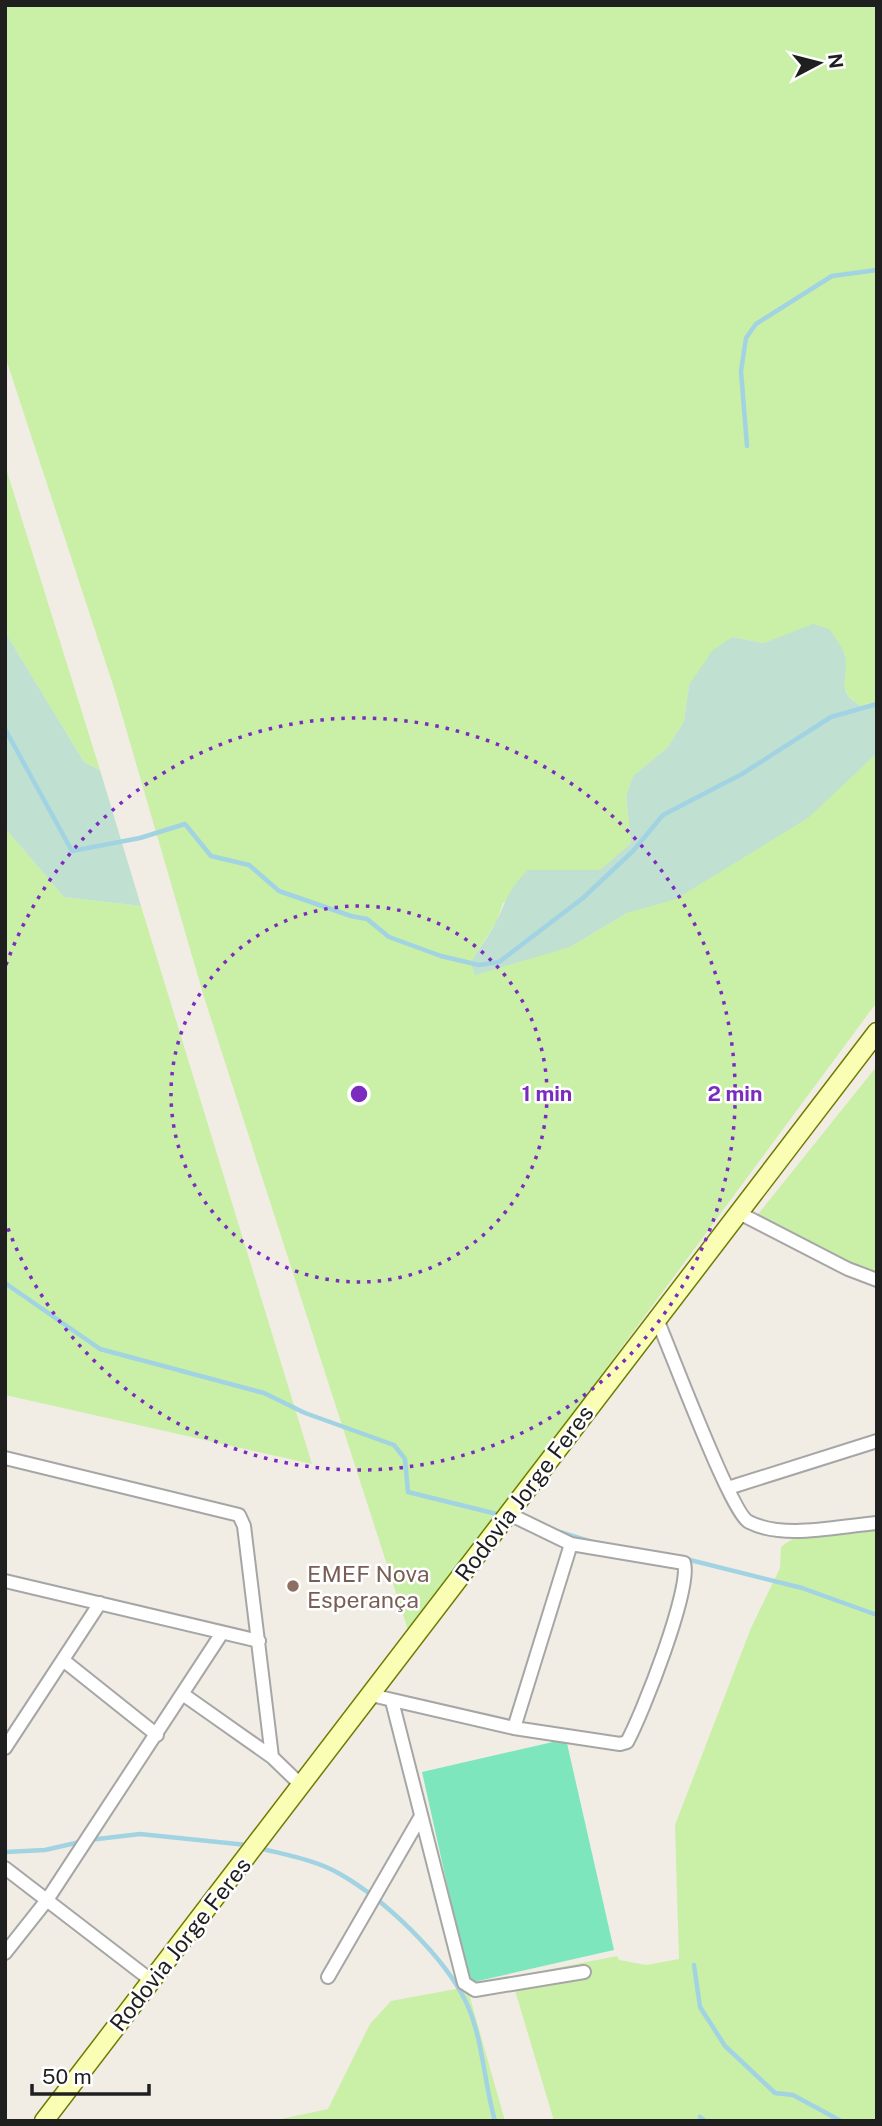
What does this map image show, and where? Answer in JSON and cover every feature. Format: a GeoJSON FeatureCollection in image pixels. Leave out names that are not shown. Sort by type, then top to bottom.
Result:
{"type":"FeatureCollection","features":[{"type":"Feature","properties":{"kind":"main road","name":"Rodovia Jorge Feres"},"geometry":{"type":"LineString","coordinates":[[44,2121],[302,1786],[656,1317],[877,1032]]}},
{"type":"Feature","properties":{"kind":"street"},"geometry":{"type":"LineString","coordinates":[[738,1213],[848,1269],[877,1280]]}},
{"type":"Feature","properties":{"kind":"street"},"geometry":{"type":"LineString","coordinates":[[656,1317],[741,1517],[761,1527],[788,1530],[877,1523]]}},
{"type":"Feature","properties":{"kind":"street"},"geometry":{"type":"LineString","coordinates":[[728,1488],[877,1441]]}},
{"type":"Feature","properties":{"kind":"street"},"geometry":{"type":"LineString","coordinates":[[5,1458],[239,1515],[244,1526],[272,1757]]}},
{"type":"Feature","properties":{"kind":"street"},"geometry":{"type":"LineString","coordinates":[[371,1695],[514,1728],[620,1744],[627,1742],[676,1615],[685,1580],[684,1563],[571,1544],[509,1514]]}},
{"type":"Feature","properties":{"kind":"street"},"geometry":{"type":"LineString","coordinates":[[514,1728],[571,1544]]}},
{"type":"Feature","properties":{"kind":"street"},"geometry":{"type":"LineString","coordinates":[[5,1581],[259,1640]]}},
{"type":"Feature","properties":{"kind":"street"},"geometry":{"type":"LineString","coordinates":[[5,1748],[100,1603]]}},
{"type":"Feature","properties":{"kind":"street"},"geometry":{"type":"LineString","coordinates":[[5,1953],[47,1900],[184,1695],[222,1633]]}},
{"type":"Feature","properties":{"kind":"street"},"geometry":{"type":"LineString","coordinates":[[63,1660],[157,1735]]}},
{"type":"Feature","properties":{"kind":"street"},"geometry":{"type":"LineString","coordinates":[[184,1695],[272,1757],[302,1786]]}},
{"type":"Feature","properties":{"kind":"street"},"geometry":{"type":"LineString","coordinates":[[392,1700],[464,1983],[475,1990],[584,1972]]}},
{"type":"Feature","properties":{"kind":"street"},"geometry":{"type":"LineString","coordinates":[[328,1977],[421,1815]]}},
{"type":"Feature","properties":{"kind":"street"},"geometry":{"type":"LineString","coordinates":[[5,1868],[152,1981]]}},
{"type":"Feature","properties":{"kind":"green space"},"geometry":{"type":"Polygon","coordinates":[[[5,5],[877,5],[877,700],[863,707],[849,696],[844,685],[845,655],[788,635],[764,643],[732,637],[689,685],[684,721],[668,747],[633,776],[626,796],[631,843],[601,870],[579,872],[503,903],[496,923],[476,953],[570,947],[627,913],[647,906],[850,778],[877,753],[877,1002],[485,1532],[408,1630],[204,997],[115,691],[5,356],[5,5]]]}},
{"type":"Feature","properties":{"kind":"green space"},"geometry":{"type":"Polygon","coordinates":[[[5,465],[100,770],[84,762],[5,632],[5,465]]]}},
{"type":"Feature","properties":{"kind":"green space"},"geometry":{"type":"Polygon","coordinates":[[[813,624],[829,629],[843,650],[846,662],[845,689],[853,701],[863,707],[877,700],[876,754],[808,818],[676,899],[627,913],[570,947],[475,975],[471,963],[494,926],[511,890],[528,870],[600,870],[631,843],[626,796],[633,776],[668,747],[684,721],[689,685],[712,651],[732,637],[764,643],[813,624]]]}},
{"type":"Feature","properties":{"kind":"green space"},"geometry":{"type":"Polygon","coordinates":[[[5,632],[84,762],[100,770],[141,906],[64,897],[5,828],[5,632]]]}},
{"type":"Feature","properties":{"kind":"green space"},"geometry":{"type":"Polygon","coordinates":[[[5,828],[64,897],[141,906],[312,1464],[5,1395],[5,828]]]}},
{"type":"Feature","properties":{"kind":"green space"},"geometry":{"type":"Polygon","coordinates":[[[877,1066],[877,1278],[755,1218],[877,1066]]]}},
{"type":"Feature","properties":{"kind":"green space"},"geometry":{"type":"Polygon","coordinates":[[[877,1527],[877,2121],[554,2121],[511,1977],[617,1956],[619,1960],[646,1965],[679,1959],[675,1825],[751,1628],[780,1568],[781,1547],[802,1535],[814,1532],[877,1527]]]}},
{"type":"Feature","properties":{"kind":"green space"},"geometry":{"type":"Polygon","coordinates":[[[566,1739],[614,1950],[469,1983],[422,1772],[566,1739]]]}},
{"type":"Feature","properties":{"kind":"green space"},"geometry":{"type":"Polygon","coordinates":[[[467,1987],[505,2121],[272,2121],[328,2109],[370,2024],[391,2001],[467,1987]]]}},
{"type":"Feature","properties":{"kind":"waterway"},"geometry":{"type":"LineString","coordinates":[[747,446],[741,371],[746,338],[756,324],[832,276],[877,270]]}},
{"type":"Feature","properties":{"kind":"waterway"},"geometry":{"type":"LineString","coordinates":[[5,729],[72,851],[140,838],[185,824],[211,856],[249,865],[279,891],[367,919],[389,937],[441,956],[479,965],[499,962],[583,898],[633,851],[663,815],[742,774],[831,717],[877,704]]}},
{"type":"Feature","properties":{"kind":"waterway"},"geometry":{"type":"LineString","coordinates":[[5,1283],[100,1349],[264,1393],[305,1413],[394,1445],[405,1459],[408,1492],[501,1515]]}},
{"type":"Feature","properties":{"kind":"waterway"},"geometry":{"type":"LineString","coordinates":[[560,1532],[592,1542]]}},
{"type":"Feature","properties":{"kind":"waterway"},"geometry":{"type":"LineString","coordinates":[[666,1554],[802,1588],[877,1615]]}},
{"type":"Feature","properties":{"kind":"waterway"},"geometry":{"type":"LineString","coordinates":[[89,1840],[140,1834],[247,1845]]}},
{"type":"Feature","properties":{"kind":"waterway"},"geometry":{"type":"LineString","coordinates":[[5,1852],[45,1850],[80,1842]]}},
{"type":"Feature","properties":{"kind":"waterway"},"geometry":{"type":"LineString","coordinates":[[259,1848],[311,1861],[340,1874],[393,1913],[428,1948],[456,1984],[472,2016],[495,2121]]}},
{"type":"Feature","properties":{"kind":"waterway"},"geometry":{"type":"LineString","coordinates":[[694,1965],[700,2007],[725,2046],[775,2093],[793,2095],[841,2121]]}},
{"type":"Feature","properties":{"kind":"waterway"},"geometry":{"type":"LineString","coordinates":[[700,2117],[705,2121]]}},
{"type":"Feature","properties":{"kind":"place","name":"EMEF Nova Esperança"},"geometry":{"type":"Point","coordinates":[293,1586]}}]}
